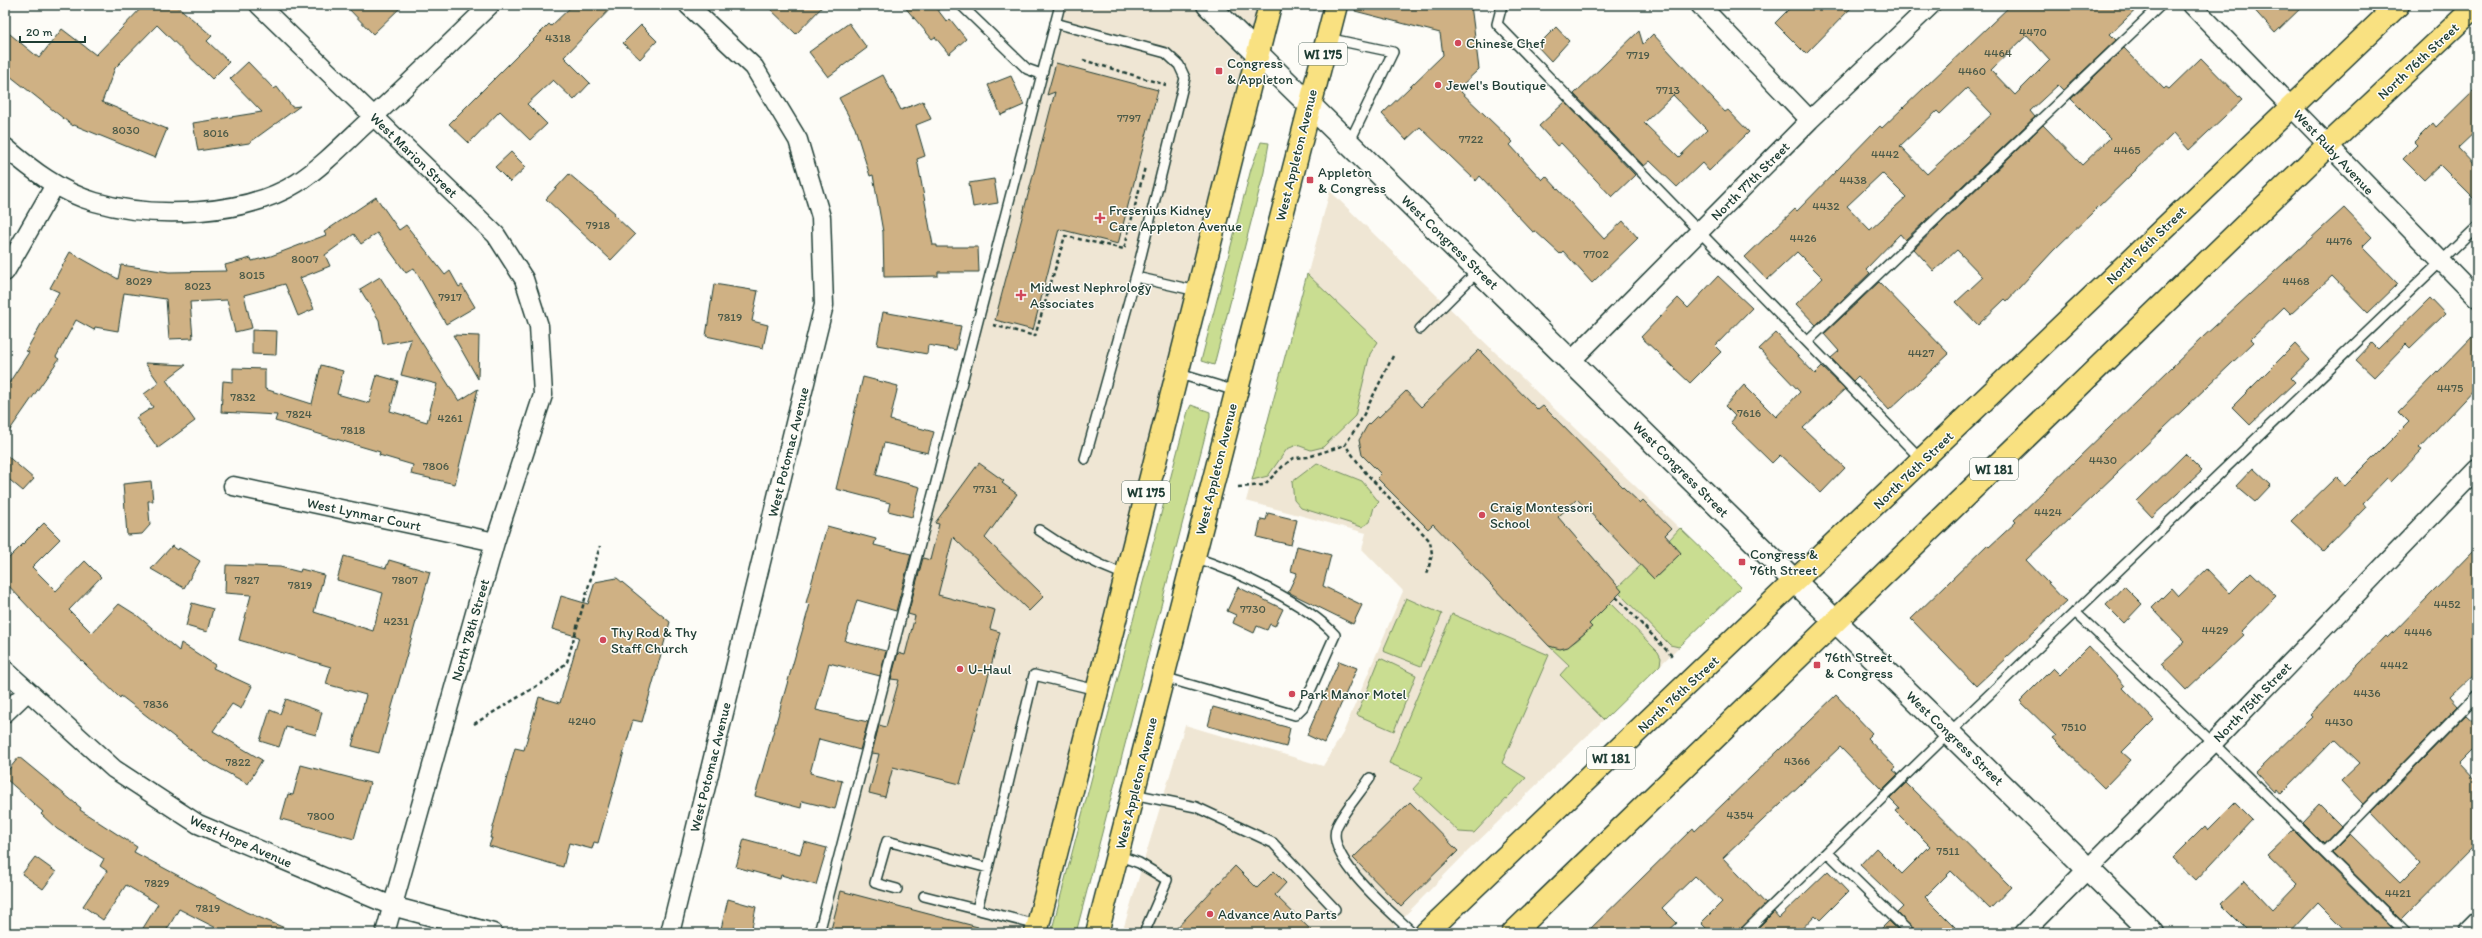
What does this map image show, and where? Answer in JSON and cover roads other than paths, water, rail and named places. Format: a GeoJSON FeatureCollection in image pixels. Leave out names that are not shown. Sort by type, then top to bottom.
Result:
{"type":"FeatureCollection","features":[{"type":"Feature","properties":{"kind":"main road","name":"WI 175"},"geometry":{"type":"LineString","coordinates":[[1037,929],[1257,51],[1270,5]]}},
{"type":"Feature","properties":{"kind":"main road","name":"West Appleton Avenue"},"geometry":{"type":"LineString","coordinates":[[1097,933],[1309,104],[1336,5]]}},
{"type":"Feature","properties":{"kind":"main road","name":"North 76th Street"},"geometry":{"type":"LineString","coordinates":[[1426,933],[1796,582],[2398,5]]}},
{"type":"Feature","properties":{"kind":"main road","name":"North 76th Street"},"geometry":{"type":"LineString","coordinates":[[1512,933],[2328,146],[2477,5]]}},
{"type":"Feature","properties":{"kind":"street","name":"West Marion Street"},"geometry":{"type":"LineString","coordinates":[[259,5],[496,235],[524,279],[539,326]]}},
{"type":"Feature","properties":{"kind":"street"},"geometry":{"type":"LineString","coordinates":[[5,148],[55,185],[94,202],[138,211],[206,211],[250,203],[296,183],[330,156],[375,116],[490,5]]}},
{"type":"Feature","properties":{"kind":"street","name":"West Potomac Avenue"},"geometry":{"type":"LineString","coordinates":[[670,933],[824,304],[821,217],[798,140],[754,67],[688,5]]}},
{"type":"Feature","properties":{"kind":"street","name":"West Congress Street"},"geometry":{"type":"LineString","coordinates":[[1208,5],[1257,51],[1309,104],[2153,933]]}},
{"type":"Feature","properties":{"kind":"street","name":"North 77th Street"},"geometry":{"type":"LineString","coordinates":[[1571,361],[1810,120],[1931,5]]}},
{"type":"Feature","properties":{"kind":"street","name":"West Ruby Avenue"},"geometry":{"type":"LineString","coordinates":[[2192,5],[2477,298]]}},
{"type":"Feature","properties":{"kind":"street"},"geometry":{"type":"LineString","coordinates":[[1701,6],[1810,120]]}},
{"type":"Feature","properties":{"kind":"street"},"geometry":{"type":"LineString","coordinates":[[5,272],[55,185]]}},
{"type":"Feature","properties":{"kind":"street","name":"North 78th Street"},"geometry":{"type":"LineString","coordinates":[[385,933],[495,542],[543,395],[539,326]]}},
{"type":"Feature","properties":{"kind":"street","name":"North 75th Street"},"geometry":{"type":"LineString","coordinates":[[2024,933],[2213,743],[2477,469]]}},
{"type":"Feature","properties":{"kind":"street","name":"West Lynmar Court"},"geometry":{"type":"LineString","coordinates":[[233,486],[495,542]]}},
{"type":"Feature","properties":{"kind":"street","name":"West Hope Avenue"},"geometry":{"type":"LineString","coordinates":[[5,670],[27,692],[114,769],[198,824],[392,906],[493,933]]}},
{"type":"Feature","properties":{"kind":"street"},"geometry":{"type":"LineString","coordinates":[[5,713],[27,692]]}},
{"type":"Feature","properties":{"kind":"street"},"geometry":{"type":"LineString","coordinates":[[2467,933],[2477,922]]}},
{"type":"Feature","properties":{"kind":"lane"},"geometry":{"type":"LineString","coordinates":[[960,5],[1027,69],[1041,74]]}},
{"type":"Feature","properties":{"kind":"lane"},"geometry":{"type":"LineString","coordinates":[[818,933],[1060,5]]}},
{"type":"Feature","properties":{"kind":"lane"},"geometry":{"type":"LineString","coordinates":[[1502,5],[1497,24],[1923,460]]}},
{"type":"Feature","properties":{"kind":"lane"},"geometry":{"type":"LineString","coordinates":[[1807,342],[2161,5]]}},
{"type":"Feature","properties":{"kind":"lane"},"geometry":{"type":"LineString","coordinates":[[1055,23],[1166,53],[1179,65],[1185,78],[1136,277],[1085,459]]}},
{"type":"Feature","properties":{"kind":"lane"},"geometry":{"type":"LineString","coordinates":[[1327,38],[1393,52],[1349,143]]}},
{"type":"Feature","properties":{"kind":"lane"},"geometry":{"type":"LineString","coordinates":[[1744,933],[1949,733],[2477,227]]}},
{"type":"Feature","properties":{"kind":"lane"},"geometry":{"type":"LineString","coordinates":[[1420,329],[1479,270]]}},
{"type":"Feature","properties":{"kind":"lane"},"geometry":{"type":"LineString","coordinates":[[1136,277],[1197,291]]}},
{"type":"Feature","properties":{"kind":"lane"},"geometry":{"type":"LineString","coordinates":[[1176,373],[1236,391]]}},
{"type":"Feature","properties":{"kind":"lane"},"geometry":{"type":"LineString","coordinates":[[1039,530],[1079,555],[1126,575]]}},
{"type":"Feature","properties":{"kind":"lane"},"geometry":{"type":"LineString","coordinates":[[1163,677],[1295,715],[1303,707],[1335,635],[1322,620],[1233,570],[1193,557]]}},
{"type":"Feature","properties":{"kind":"lane"},"geometry":{"type":"LineString","coordinates":[[2075,612],[2213,743],[2406,933]]}},
{"type":"Feature","properties":{"kind":"lane"},"geometry":{"type":"LineString","coordinates":[[978,909],[1034,675],[1097,690]]}},
{"type":"Feature","properties":{"kind":"lane"},"geometry":{"type":"LineString","coordinates":[[2324,852],[2477,695]]}},
{"type":"Feature","properties":{"kind":"lane"},"geometry":{"type":"LineString","coordinates":[[1370,778],[1336,827],[1337,848],[1347,866],[1413,933]]}},
{"type":"Feature","properties":{"kind":"lane"},"geometry":{"type":"LineString","coordinates":[[1133,794],[1196,807],[1273,844],[1335,909]]}},
{"type":"Feature","properties":{"kind":"lane"},"geometry":{"type":"LineString","coordinates":[[898,888],[875,883],[887,841],[988,868]]}},
{"type":"Feature","properties":{"kind":"lane"},"geometry":{"type":"LineString","coordinates":[[1827,852],[1910,933]]}},
{"type":"Feature","properties":{"kind":"lane"},"geometry":{"type":"LineString","coordinates":[[1117,855],[1139,863],[1168,880],[1144,933]]}},
{"type":"Feature","properties":{"kind":"lane"},"geometry":{"type":"LineString","coordinates":[[924,896],[978,909],[1037,929]]}},
{"type":"Feature","properties":{"kind":"place","name":"Chinese Chef"},"geometry":{"type":"Point","coordinates":[1458,43]}},
{"type":"Feature","properties":{"kind":"place","name":"Congress & Appleton"},"geometry":{"type":"Point","coordinates":[1219,71]}},
{"type":"Feature","properties":{"kind":"place","name":"Jewel's Boutique"},"geometry":{"type":"Point","coordinates":[1438,85]}},
{"type":"Feature","properties":{"kind":"place","name":"Appleton & Congress"},"geometry":{"type":"Point","coordinates":[1310,180]}},
{"type":"Feature","properties":{"kind":"place","name":"Fresenius Kidney Care Appleton Avenue"},"geometry":{"type":"Point","coordinates":[1100,218]}},
{"type":"Feature","properties":{"kind":"place","name":"Midwest Nephrology Associates"},"geometry":{"type":"Point","coordinates":[1021,295]}},
{"type":"Feature","properties":{"kind":"place","name":"Craig Montessori School"},"geometry":{"type":"Point","coordinates":[1482,515]}},
{"type":"Feature","properties":{"kind":"place","name":"Congress & 76th Street"},"geometry":{"type":"Point","coordinates":[1742,562]}},
{"type":"Feature","properties":{"kind":"place","name":"Thy Rod & Thy Staff Church"},"geometry":{"type":"Point","coordinates":[603,640]}},
{"type":"Feature","properties":{"kind":"place","name":"76th Street & Congress"},"geometry":{"type":"Point","coordinates":[1817,665]}},
{"type":"Feature","properties":{"kind":"place","name":"U-Haul"},"geometry":{"type":"Point","coordinates":[960,669]}},
{"type":"Feature","properties":{"kind":"place","name":"Park Manor Motel"},"geometry":{"type":"Point","coordinates":[1292,694]}},
{"type":"Feature","properties":{"kind":"place","name":"Advance Auto Parts"},"geometry":{"type":"Point","coordinates":[1210,914]}}]}
